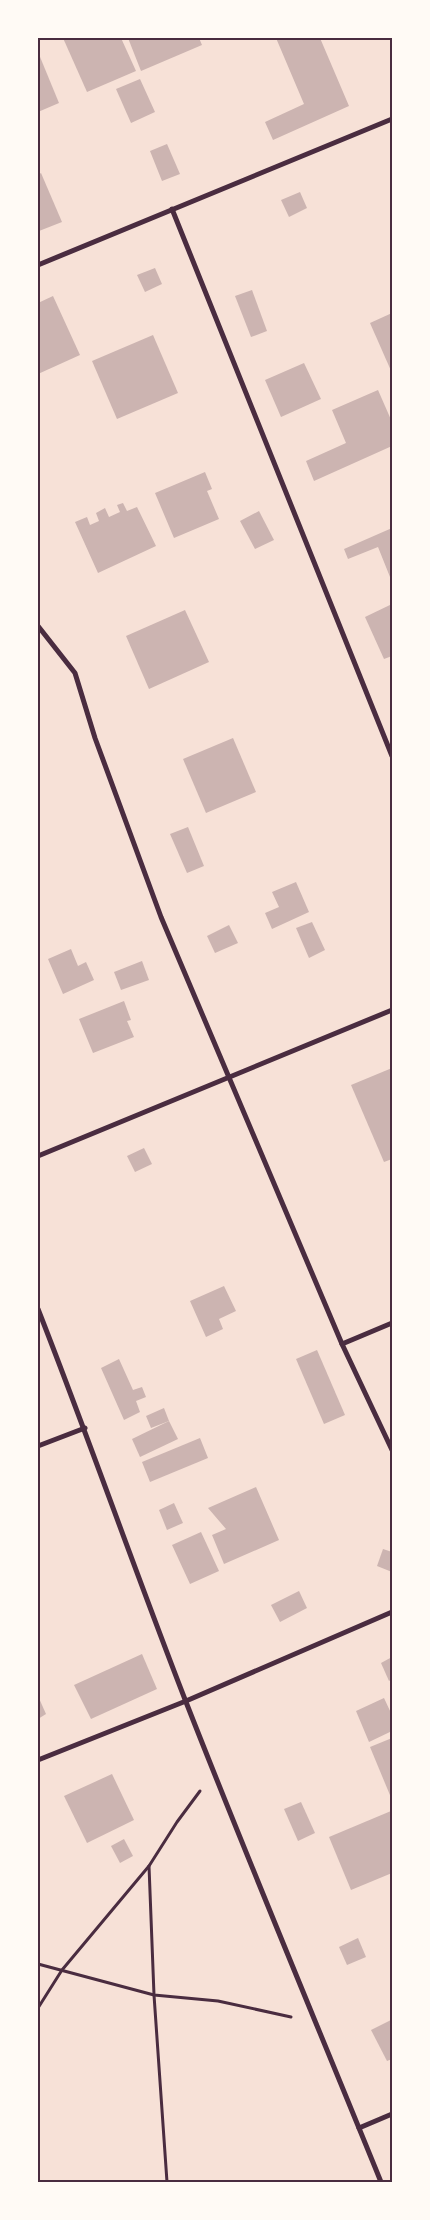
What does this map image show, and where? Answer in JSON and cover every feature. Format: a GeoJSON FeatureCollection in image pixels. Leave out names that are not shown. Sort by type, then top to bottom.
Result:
{"type":"FeatureCollection","features":[{"type":"Feature","properties":{"kind":"street"},"geometry":{"type":"LineString","coordinates":[[38,265],[392,119]]}},
{"type":"Feature","properties":{"kind":"street"},"geometry":{"type":"LineString","coordinates":[[172,209],[392,756]]}},
{"type":"Feature","properties":{"kind":"street"},"geometry":{"type":"LineString","coordinates":[[38,626],[75,672],[95,738],[161,917],[342,1344],[392,1450]]}},
{"type":"Feature","properties":{"kind":"street"},"geometry":{"type":"LineString","coordinates":[[38,1156],[392,1010]]}},
{"type":"Feature","properties":{"kind":"street"},"geometry":{"type":"LineString","coordinates":[[38,1309],[85,1428],[186,1701],[314,2023],[381,2182]]}},
{"type":"Feature","properties":{"kind":"street"},"geometry":{"type":"LineString","coordinates":[[342,1344],[392,1323]]}},
{"type":"Feature","properties":{"kind":"street"},"geometry":{"type":"LineString","coordinates":[[38,1446],[85,1428]]}},
{"type":"Feature","properties":{"kind":"street"},"geometry":{"type":"LineString","coordinates":[[38,1760],[186,1701],[392,1612]]}},
{"type":"Feature","properties":{"kind":"street"},"geometry":{"type":"LineString","coordinates":[[359,2128],[392,2114]]}},
{"type":"Feature","properties":{"kind":"path"},"geometry":{"type":"LineString","coordinates":[[38,2008],[62,1970],[149,1866],[214,1770]]}},
{"type":"Feature","properties":{"kind":"path"},"geometry":{"type":"LineString","coordinates":[[149,1866],[154,1994],[167,2182]]}},
{"type":"Feature","properties":{"kind":"path"},"geometry":{"type":"LineString","coordinates":[[38,1964],[154,1994],[218,2001],[314,2023]]}},
{"type":"Feature","properties":{"kind":"building"},"geometry":{"type":"Polygon","coordinates":[[[63,38],[121,38],[136,71],[87,92],[63,38]]]}},
{"type":"Feature","properties":{"kind":"building"},"geometry":{"type":"Polygon","coordinates":[[[128,38],[199,38],[202,45],[141,71],[128,38]]]}},
{"type":"Feature","properties":{"kind":"building"},"geometry":{"type":"Polygon","coordinates":[[[276,38],[320,38],[349,106],[273,140],[265,122],[304,104],[276,38]]]}},
{"type":"Feature","properties":{"kind":"building"},"geometry":{"type":"Polygon","coordinates":[[[38,52],[59,103],[38,112],[38,52]]]}},
{"type":"Feature","properties":{"kind":"building"},"geometry":{"type":"Polygon","coordinates":[[[140,79],[155,112],[131,123],[116,89],[140,79]]]}},
{"type":"Feature","properties":{"kind":"building"},"geometry":{"type":"Polygon","coordinates":[[[167,144],[180,174],[162,181],[150,151],[167,144]]]}},
{"type":"Feature","properties":{"kind":"building"},"geometry":{"type":"Polygon","coordinates":[[[41,173],[62,222],[39,231],[38,175],[41,173]]]}},
{"type":"Feature","properties":{"kind":"building"},"geometry":{"type":"Polygon","coordinates":[[[300,192],[307,208],[289,217],[281,200],[300,192]]]}},
{"type":"Feature","properties":{"kind":"building"},"geometry":{"type":"Polygon","coordinates":[[[155,268],[162,284],[145,292],[137,275],[155,268]]]}},
{"type":"Feature","properties":{"kind":"building"},"geometry":{"type":"Polygon","coordinates":[[[252,290],[267,331],[251,337],[235,296],[252,290]]]}},
{"type":"Feature","properties":{"kind":"building"},"geometry":{"type":"Polygon","coordinates":[[[53,296],[80,355],[38,374],[38,303],[53,296]]]}},
{"type":"Feature","properties":{"kind":"building"},"geometry":{"type":"Polygon","coordinates":[[[392,313],[392,373],[370,323],[392,313]]]}},
{"type":"Feature","properties":{"kind":"building"},"geometry":{"type":"Polygon","coordinates":[[[153,335],[178,393],[117,419],[92,361],[153,335]]]}},
{"type":"Feature","properties":{"kind":"building"},"geometry":{"type":"Polygon","coordinates":[[[304,363],[321,399],[281,417],[265,380],[304,363]]]}},
{"type":"Feature","properties":{"kind":"building"},"geometry":{"type":"Polygon","coordinates":[[[378,390],[392,422],[392,446],[314,481],[306,461],[346,443],[332,410],[378,390]]]}},
{"type":"Feature","properties":{"kind":"building"},"geometry":{"type":"Polygon","coordinates":[[[205,472],[212,489],[207,491],[219,519],[174,538],[155,493],[205,472]]]}},
{"type":"Feature","properties":{"kind":"building"},"geometry":{"type":"Polygon","coordinates":[[[123,503],[127,511],[137,507],[156,546],[98,573],[75,522],[87,517],[90,525],[99,521],[96,513],[105,508],[109,517],[120,512],[117,505],[123,503]]]}},
{"type":"Feature","properties":{"kind":"building"},"geometry":{"type":"Polygon","coordinates":[[[259,511],[274,540],[255,549],[240,521],[259,511]]]}},
{"type":"Feature","properties":{"kind":"building"},"geometry":{"type":"Polygon","coordinates":[[[392,528],[392,582],[378,547],[348,559],[344,549],[392,528]]]}},
{"type":"Feature","properties":{"kind":"building"},"geometry":{"type":"Polygon","coordinates":[[[392,604],[392,656],[384,659],[365,617],[392,604]]]}},
{"type":"Feature","properties":{"kind":"building"},"geometry":{"type":"Polygon","coordinates":[[[185,610],[209,662],[149,689],[126,636],[185,610]]]}},
{"type":"Feature","properties":{"kind":"building"},"geometry":{"type":"Polygon","coordinates":[[[233,738],[256,792],[206,813],[183,759],[233,738]]]}},
{"type":"Feature","properties":{"kind":"building"},"geometry":{"type":"Polygon","coordinates":[[[188,827],[204,866],[187,873],[170,834],[188,827]]]}},
{"type":"Feature","properties":{"kind":"building"},"geometry":{"type":"Polygon","coordinates":[[[296,882],[309,912],[272,929],[265,913],[279,907],[272,892],[296,882]]]}},
{"type":"Feature","properties":{"kind":"building"},"geometry":{"type":"Polygon","coordinates":[[[312,922],[325,950],[309,958],[296,928],[312,922]]]}},
{"type":"Feature","properties":{"kind":"building"},"geometry":{"type":"Polygon","coordinates":[[[229,925],[238,943],[215,953],[207,936],[229,925]]]}},
{"type":"Feature","properties":{"kind":"building"},"geometry":{"type":"Polygon","coordinates":[[[71,949],[78,966],[86,962],[94,980],[63,994],[48,959],[71,949]]]}},
{"type":"Feature","properties":{"kind":"building"},"geometry":{"type":"Polygon","coordinates":[[[142,961],[149,980],[121,990],[114,972],[142,961]]]}},
{"type":"Feature","properties":{"kind":"building"},"geometry":{"type":"Polygon","coordinates":[[[124,1001],[131,1020],[127,1021],[134,1037],[93,1053],[79,1019],[124,1001]]]}},
{"type":"Feature","properties":{"kind":"building"},"geometry":{"type":"Polygon","coordinates":[[[392,1068],[392,1159],[384,1162],[351,1085],[392,1068]]]}},
{"type":"Feature","properties":{"kind":"building"},"geometry":{"type":"Polygon","coordinates":[[[144,1148],[152,1164],[135,1172],[127,1156],[144,1148]]]}},
{"type":"Feature","properties":{"kind":"building"},"geometry":{"type":"Polygon","coordinates":[[[224,1286],[236,1311],[219,1319],[223,1329],[206,1337],[190,1301],[224,1286]]]}},
{"type":"Feature","properties":{"kind":"building"},"geometry":{"type":"Polygon","coordinates":[[[317,1350],[345,1415],[324,1424],[296,1359],[317,1350]]]}},
{"type":"Feature","properties":{"kind":"building"},"geometry":{"type":"Polygon","coordinates":[[[119,1359],[133,1390],[142,1387],[146,1397],[136,1401],[140,1412],[124,1420],[101,1368],[119,1359]]]}},
{"type":"Feature","properties":{"kind":"building"},"geometry":{"type":"Polygon","coordinates":[[[164,1408],[169,1421],[151,1428],[146,1416],[164,1408]]]}},
{"type":"Feature","properties":{"kind":"building"},"geometry":{"type":"Polygon","coordinates":[[[169,1421],[178,1439],[140,1457],[132,1439],[169,1421]]]}},
{"type":"Feature","properties":{"kind":"building"},"geometry":{"type":"Polygon","coordinates":[[[200,1438],[208,1458],[150,1482],[142,1462],[200,1438]]]}},
{"type":"Feature","properties":{"kind":"building"},"geometry":{"type":"Polygon","coordinates":[[[256,1487],[279,1540],[224,1564],[212,1535],[226,1529],[208,1508],[256,1487]]]}},
{"type":"Feature","properties":{"kind":"building"},"geometry":{"type":"Polygon","coordinates":[[[174,1503],[183,1523],[167,1530],[159,1510],[174,1503]]]}},
{"type":"Feature","properties":{"kind":"building"},"geometry":{"type":"Polygon","coordinates":[[[201,1532],[219,1571],[190,1584],[172,1545],[201,1532]]]}},
{"type":"Feature","properties":{"kind":"building"},"geometry":{"type":"Polygon","coordinates":[[[383,1549],[392,1552],[392,1572],[377,1566],[383,1549]]]}},
{"type":"Feature","properties":{"kind":"building"},"geometry":{"type":"Polygon","coordinates":[[[299,1591],[307,1608],[280,1622],[271,1605],[299,1591]]]}},
{"type":"Feature","properties":{"kind":"building"},"geometry":{"type":"Polygon","coordinates":[[[142,1654],[157,1689],[91,1719],[74,1685],[142,1654]]]}},
{"type":"Feature","properties":{"kind":"building"},"geometry":{"type":"Polygon","coordinates":[[[392,1657],[392,1679],[389,1681],[381,1663],[392,1657]]]}},
{"type":"Feature","properties":{"kind":"building"},"geometry":{"type":"Polygon","coordinates":[[[38,1696],[46,1714],[38,1719],[38,1696]]]}},
{"type":"Feature","properties":{"kind":"building"},"geometry":{"type":"Polygon","coordinates":[[[384,1698],[392,1712],[392,1731],[369,1742],[356,1711],[384,1698]]]}},
{"type":"Feature","properties":{"kind":"building"},"geometry":{"type":"Polygon","coordinates":[[[392,1738],[392,1800],[370,1747],[392,1738]]]}},
{"type":"Feature","properties":{"kind":"building"},"geometry":{"type":"Polygon","coordinates":[[[112,1774],[134,1820],[87,1843],[64,1796],[112,1774]]]}},
{"type":"Feature","properties":{"kind":"building"},"geometry":{"type":"Polygon","coordinates":[[[301,1802],[315,1833],[298,1841],[284,1809],[301,1802]]]}},
{"type":"Feature","properties":{"kind":"building"},"geometry":{"type":"Polygon","coordinates":[[[391,1811],[392,1873],[351,1890],[329,1837],[391,1811]]]}},
{"type":"Feature","properties":{"kind":"building"},"geometry":{"type":"Polygon","coordinates":[[[124,1839],[133,1856],[120,1863],[111,1846],[124,1839]]]}},
{"type":"Feature","properties":{"kind":"building"},"geometry":{"type":"Polygon","coordinates":[[[358,1938],[366,1957],[347,1965],[339,1947],[358,1938]]]}},
{"type":"Feature","properties":{"kind":"building"},"geometry":{"type":"Polygon","coordinates":[[[391,2020],[392,2059],[387,2061],[371,2030],[391,2020]]]}}]}
